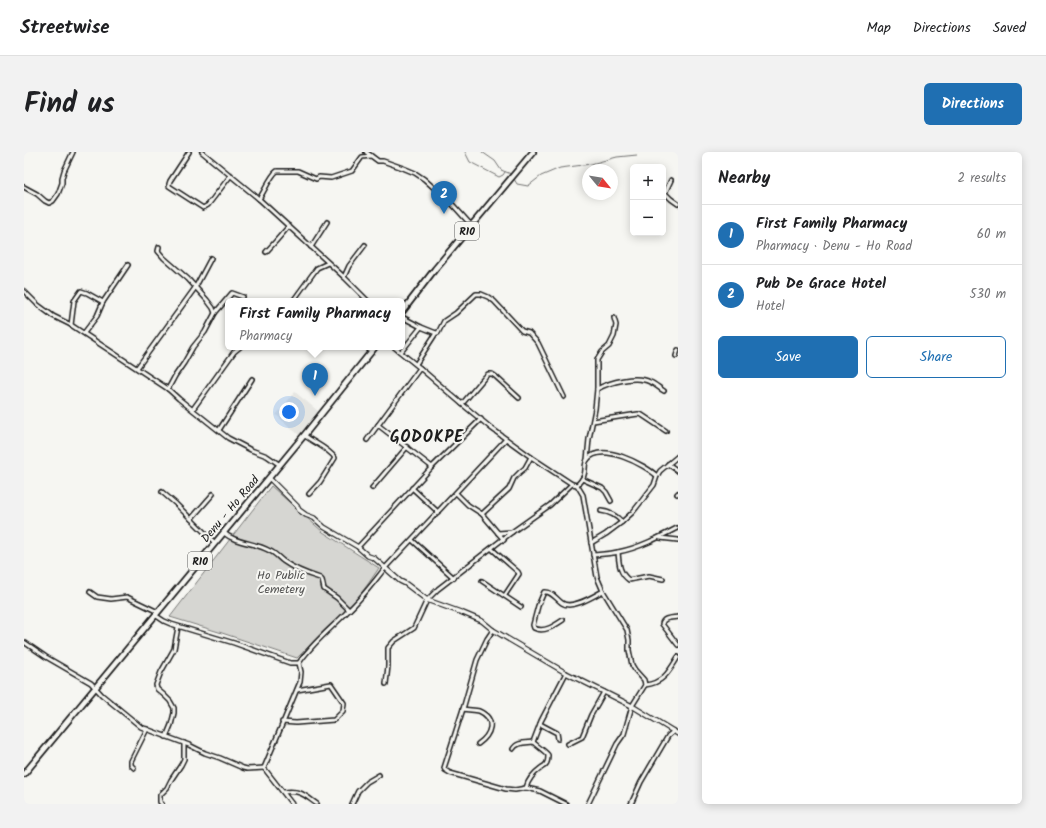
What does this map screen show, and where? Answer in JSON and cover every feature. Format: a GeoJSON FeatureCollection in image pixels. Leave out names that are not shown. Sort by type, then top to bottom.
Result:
{"type":"FeatureCollection","features":[{"type":"Feature","properties":{"kind":"main road","name":"R10"},"geometry":{"type":"LineString","coordinates":[[405,308],[435,269],[533,152]]}},
{"type":"Feature","properties":{"kind":"main road","name":"Denu - Ho Road"},"geometry":{"type":"LineString","coordinates":[[24,774],[280,465],[373,350]]}},
{"type":"Feature","properties":{"kind":"street"},"geometry":{"type":"LineString","coordinates":[[24,187],[49,203],[53,201],[58,194],[62,183],[64,170],[73,152]]}},
{"type":"Feature","properties":{"kind":"street"},"geometry":{"type":"LineString","coordinates":[[189,152],[170,181],[169,186],[203,208],[206,208],[231,175]]}},
{"type":"Feature","properties":{"kind":"street"},"geometry":{"type":"LineString","coordinates":[[202,152],[259,199],[365,298]]}},
{"type":"Feature","properties":{"kind":"street"},"geometry":{"type":"LineString","coordinates":[[366,152],[378,161],[394,164],[409,170],[424,179],[454,204],[472,226]]}},
{"type":"Feature","properties":{"kind":"street"},"geometry":{"type":"LineString","coordinates":[[259,199],[269,184],[272,176],[277,171],[298,171],[316,179],[319,177],[331,178],[352,171],[362,157],[371,156]]}},
{"type":"Feature","properties":{"kind":"street"},"geometry":{"type":"LineString","coordinates":[[671,180],[665,193],[678,204]]}},
{"type":"Feature","properties":{"kind":"street"},"geometry":{"type":"LineString","coordinates":[[311,247],[327,222]]}},
{"type":"Feature","properties":{"kind":"street"},"geometry":{"type":"LineString","coordinates":[[266,252],[289,226]]}},
{"type":"Feature","properties":{"kind":"street"},"geometry":{"type":"LineString","coordinates":[[344,277],[349,266],[365,245]]}},
{"type":"Feature","properties":{"kind":"street"},"geometry":{"type":"LineString","coordinates":[[159,247],[158,251],[188,279],[211,305],[215,312]]}},
{"type":"Feature","properties":{"kind":"street"},"geometry":{"type":"LineString","coordinates":[[137,368],[195,288],[211,258]]}},
{"type":"Feature","properties":{"kind":"street"},"geometry":{"type":"LineString","coordinates":[[294,298],[317,268],[328,263]]}},
{"type":"Feature","properties":{"kind":"street"},"geometry":{"type":"LineString","coordinates":[[84,333],[97,316],[103,302],[128,265]]}},
{"type":"Feature","properties":{"kind":"street"},"geometry":{"type":"LineString","coordinates":[[24,291],[38,305],[53,316],[72,325],[168,389],[228,438],[238,444],[267,456],[280,465]]}},
{"type":"Feature","properties":{"kind":"street"},"geometry":{"type":"LineString","coordinates":[[72,325],[74,301],[81,291],[103,302]]}},
{"type":"Feature","properties":{"kind":"street"},"geometry":{"type":"LineString","coordinates":[[228,298],[232,293],[243,298]]}},
{"type":"Feature","properties":{"kind":"street"},"geometry":{"type":"LineString","coordinates":[[416,364],[444,322],[476,294],[481,294],[494,301],[522,331],[529,333],[538,343],[564,397]]}},
{"type":"Feature","properties":{"kind":"street"},"geometry":{"type":"LineString","coordinates":[[168,389],[193,347],[205,332],[215,312],[225,301]]}},
{"type":"Feature","properties":{"kind":"street"},"geometry":{"type":"LineString","coordinates":[[577,485],[584,475],[587,460],[597,389],[597,360],[602,352],[609,346],[614,336],[616,325],[614,318]]}},
{"type":"Feature","properties":{"kind":"street"},"geometry":{"type":"LineString","coordinates":[[405,319],[421,328],[436,333]]}},
{"type":"Feature","properties":{"kind":"street"},"geometry":{"type":"LineString","coordinates":[[405,348],[421,328]]}},
{"type":"Feature","properties":{"kind":"street"},"geometry":{"type":"LineString","coordinates":[[193,409],[236,350]]}},
{"type":"Feature","properties":{"kind":"street"},"geometry":{"type":"LineString","coordinates":[[399,350],[506,439],[572,484],[577,485],[583,495],[596,577],[627,630],[632,665],[644,680],[645,685],[632,706],[624,734],[617,744],[588,804]]}},
{"type":"Feature","properties":{"kind":"street"},"geometry":{"type":"LineString","coordinates":[[676,356],[678,350]]}},
{"type":"Feature","properties":{"kind":"street"},"geometry":{"type":"LineString","coordinates":[[367,440],[420,368]]}},
{"type":"Feature","properties":{"kind":"street"},"geometry":{"type":"LineString","coordinates":[[462,404],[488,374],[495,376],[519,398]]}},
{"type":"Feature","properties":{"kind":"street"},"geometry":{"type":"LineString","coordinates":[[219,430],[252,379]]}},
{"type":"Feature","properties":{"kind":"street"},"geometry":{"type":"LineString","coordinates":[[597,389],[619,381],[644,380],[649,381],[664,391]]}},
{"type":"Feature","properties":{"kind":"street"},"geometry":{"type":"LineString","coordinates":[[592,421],[638,414],[642,415],[666,431]]}},
{"type":"Feature","properties":{"kind":"street"},"geometry":{"type":"LineString","coordinates":[[358,547],[432,467],[481,419]]}},
{"type":"Feature","properties":{"kind":"street"},"geometry":{"type":"LineString","coordinates":[[378,425],[432,467]]}},
{"type":"Feature","properties":{"kind":"street"},"geometry":{"type":"LineString","coordinates":[[304,435],[326,449],[335,458],[320,482],[309,494]]}},
{"type":"Feature","properties":{"kind":"street"},"geometry":{"type":"LineString","coordinates":[[264,768],[300,682],[301,672],[299,663],[305,654],[367,591],[384,568],[506,439]]}},
{"type":"Feature","properties":{"kind":"street"},"geometry":{"type":"LineString","coordinates":[[372,488],[407,447]]}},
{"type":"Feature","properties":{"kind":"street"},"geometry":{"type":"LineString","coordinates":[[587,460],[593,455],[604,453],[626,457],[653,472],[657,476]]}},
{"type":"Feature","properties":{"kind":"street"},"geometry":{"type":"LineString","coordinates":[[591,543],[606,534],[633,512],[654,485],[660,471],[678,456]]}},
{"type":"Feature","properties":{"kind":"street"},"geometry":{"type":"LineString","coordinates":[[482,514],[509,489],[514,478],[525,468],[531,457]]}},
{"type":"Feature","properties":{"kind":"street"},"geometry":{"type":"LineString","coordinates":[[668,464],[678,471]]}},
{"type":"Feature","properties":{"kind":"street"},"geometry":{"type":"LineString","coordinates":[[269,478],[306,516],[314,518],[324,527],[374,558],[400,581],[427,600],[482,621],[494,630],[566,673],[632,706],[676,732]]}},
{"type":"Feature","properties":{"kind":"street"},"geometry":{"type":"LineString","coordinates":[[582,479],[602,488],[611,501]]}},
{"type":"Feature","properties":{"kind":"street"},"geometry":{"type":"LineString","coordinates":[[386,684],[388,648],[394,641],[414,628],[427,600],[438,589],[550,505],[572,484]]}},
{"type":"Feature","properties":{"kind":"street"},"geometry":{"type":"LineString","coordinates":[[412,488],[438,512]]}},
{"type":"Feature","properties":{"kind":"street"},"geometry":{"type":"LineString","coordinates":[[162,492],[215,543]]}},
{"type":"Feature","properties":{"kind":"street"},"geometry":{"type":"LineString","coordinates":[[456,493],[468,505],[482,514],[504,540]]}},
{"type":"Feature","properties":{"kind":"street"},"geometry":{"type":"LineString","coordinates":[[191,519],[213,494]]}},
{"type":"Feature","properties":{"kind":"street"},"geometry":{"type":"LineString","coordinates":[[601,511],[609,512],[622,522]]}},
{"type":"Feature","properties":{"kind":"street"},"geometry":{"type":"LineString","coordinates":[[593,555],[618,552],[637,546],[659,538],[676,528]]}},
{"type":"Feature","properties":{"kind":"street"},"geometry":{"type":"LineString","coordinates":[[498,533],[512,532]]}},
{"type":"Feature","properties":{"kind":"street"},"geometry":{"type":"LineString","coordinates":[[224,533],[235,540],[260,546],[271,551],[296,569],[320,578],[324,589],[337,598],[349,610]]}},
{"type":"Feature","properties":{"kind":"street"},"geometry":{"type":"LineString","coordinates":[[659,538],[678,540]]}},
{"type":"Feature","properties":{"kind":"street"},"geometry":{"type":"LineString","coordinates":[[412,540],[454,578]]}},
{"type":"Feature","properties":{"kind":"street"},"geometry":{"type":"LineString","coordinates":[[492,549],[519,574],[505,595]]}},
{"type":"Feature","properties":{"kind":"street"},"geometry":{"type":"LineString","coordinates":[[618,552],[620,570],[629,580],[649,576],[663,579]]}},
{"type":"Feature","properties":{"kind":"street"},"geometry":{"type":"LineString","coordinates":[[482,581],[521,607]]}},
{"type":"Feature","properties":{"kind":"street"},"geometry":{"type":"LineString","coordinates":[[563,620],[551,627],[541,630],[534,628],[533,625],[538,606],[544,592],[548,592],[562,604],[567,606],[580,602],[603,591]]}},
{"type":"Feature","properties":{"kind":"street"},"geometry":{"type":"LineString","coordinates":[[90,592],[97,597],[111,599],[127,597],[156,613],[164,621],[234,643],[290,663],[299,663]]}},
{"type":"Feature","properties":{"kind":"street"},"geometry":{"type":"LineString","coordinates":[[678,617],[665,619],[662,621],[662,624],[678,645]]}},
{"type":"Feature","properties":{"kind":"street"},"geometry":{"type":"LineString","coordinates":[[166,737],[171,725],[174,708],[170,701],[157,689],[156,685],[161,672],[174,649],[178,626]]}},
{"type":"Feature","properties":{"kind":"street"},"geometry":{"type":"LineString","coordinates":[[494,630],[487,639],[477,660],[444,768],[450,773],[506,789],[515,790],[526,788],[540,791],[566,804]]}},
{"type":"Feature","properties":{"kind":"street"},"geometry":{"type":"LineString","coordinates":[[24,642],[46,657],[91,683],[141,727],[184,743],[205,753],[224,759],[243,768],[264,768]]}},
{"type":"Feature","properties":{"kind":"street"},"geometry":{"type":"LineString","coordinates":[[645,685],[657,683],[666,676],[678,658]]}},
{"type":"Feature","properties":{"kind":"street"},"geometry":{"type":"LineString","coordinates":[[534,742],[540,724],[566,673]]}},
{"type":"Feature","properties":{"kind":"street"},"geometry":{"type":"LineString","coordinates":[[282,722],[296,723],[334,720],[343,711],[344,703],[330,684],[297,690]]}},
{"type":"Feature","properties":{"kind":"street"},"geometry":{"type":"LineString","coordinates":[[568,744],[582,737],[591,714],[604,692]]}},
{"type":"Feature","properties":{"kind":"street"},"geometry":{"type":"LineString","coordinates":[[463,709],[469,711],[478,710],[487,716],[490,722],[491,730],[488,735],[478,744]]}},
{"type":"Feature","properties":{"kind":"street"},"geometry":{"type":"LineString","coordinates":[[540,724],[557,733],[558,739]]}},
{"type":"Feature","properties":{"kind":"street"},"geometry":{"type":"LineString","coordinates":[[666,726],[668,736]]}},
{"type":"Feature","properties":{"kind":"street"},"geometry":{"type":"LineString","coordinates":[[134,768],[131,765],[131,761],[147,729]]}},
{"type":"Feature","properties":{"kind":"street"},"geometry":{"type":"LineString","coordinates":[[631,804],[641,782],[668,736],[676,732]]}},
{"type":"Feature","properties":{"kind":"street"},"geometry":{"type":"LineString","coordinates":[[526,788],[528,782],[534,774],[546,765],[548,760],[548,755],[545,751],[536,746],[534,742]]}},
{"type":"Feature","properties":{"kind":"street"},"geometry":{"type":"LineString","coordinates":[[513,750],[515,746],[521,743],[534,742]]}},
{"type":"Feature","properties":{"kind":"street"},"geometry":{"type":"LineString","coordinates":[[162,804],[160,802],[160,795],[167,788],[184,759],[184,743]]}},
{"type":"Feature","properties":{"kind":"street"},"geometry":{"type":"LineString","coordinates":[[264,768],[292,804]]}},
{"type":"Feature","properties":{"kind":"street"},"geometry":{"type":"LineString","coordinates":[[352,804],[358,791],[367,782],[379,775]]}},
{"type":"Feature","properties":{"kind":"street"},"geometry":{"type":"LineString","coordinates":[[284,792],[299,792],[318,804]]}},
{"type":"Feature","properties":{"kind":"shaded area"},"geometry":{"type":"Polygon","coordinates":[[[295,392],[318,411],[299,435],[276,415],[295,392]]]}},
{"type":"Feature","properties":{"kind":"green space","name":"Ho Public Cemetery"},"geometry":{"type":"Polygon","coordinates":[[[271,486],[323,532],[379,568],[353,604],[297,658],[170,617],[271,486]]]}},
{"type":"Feature","properties":{"kind":"waterway"},"geometry":{"type":"LineString","coordinates":[[465,152],[470,162],[499,177],[505,172]]}},
{"type":"Feature","properties":{"kind":"waterway"},"geometry":{"type":"LineString","coordinates":[[482,152],[495,161],[501,170],[511,174]]}},
{"type":"Feature","properties":{"kind":"waterway"},"geometry":{"type":"LineString","coordinates":[[514,179],[517,184],[528,186],[541,176],[560,168],[591,164],[617,157],[637,155],[640,152]]}},
{"type":"Feature","properties":{"kind":"place","name":"Pub De Grace Hotel"},"geometry":{"type":"Point","coordinates":[444,214]}},
{"type":"Feature","properties":{"kind":"place","name":"First Family Pharmacy"},"geometry":{"type":"Point","coordinates":[315,396]}},
{"type":"Feature","properties":{"kind":"district","name":"GODOKPE"},"geometry":{"type":"Point","coordinates":[427,436]}}]}
